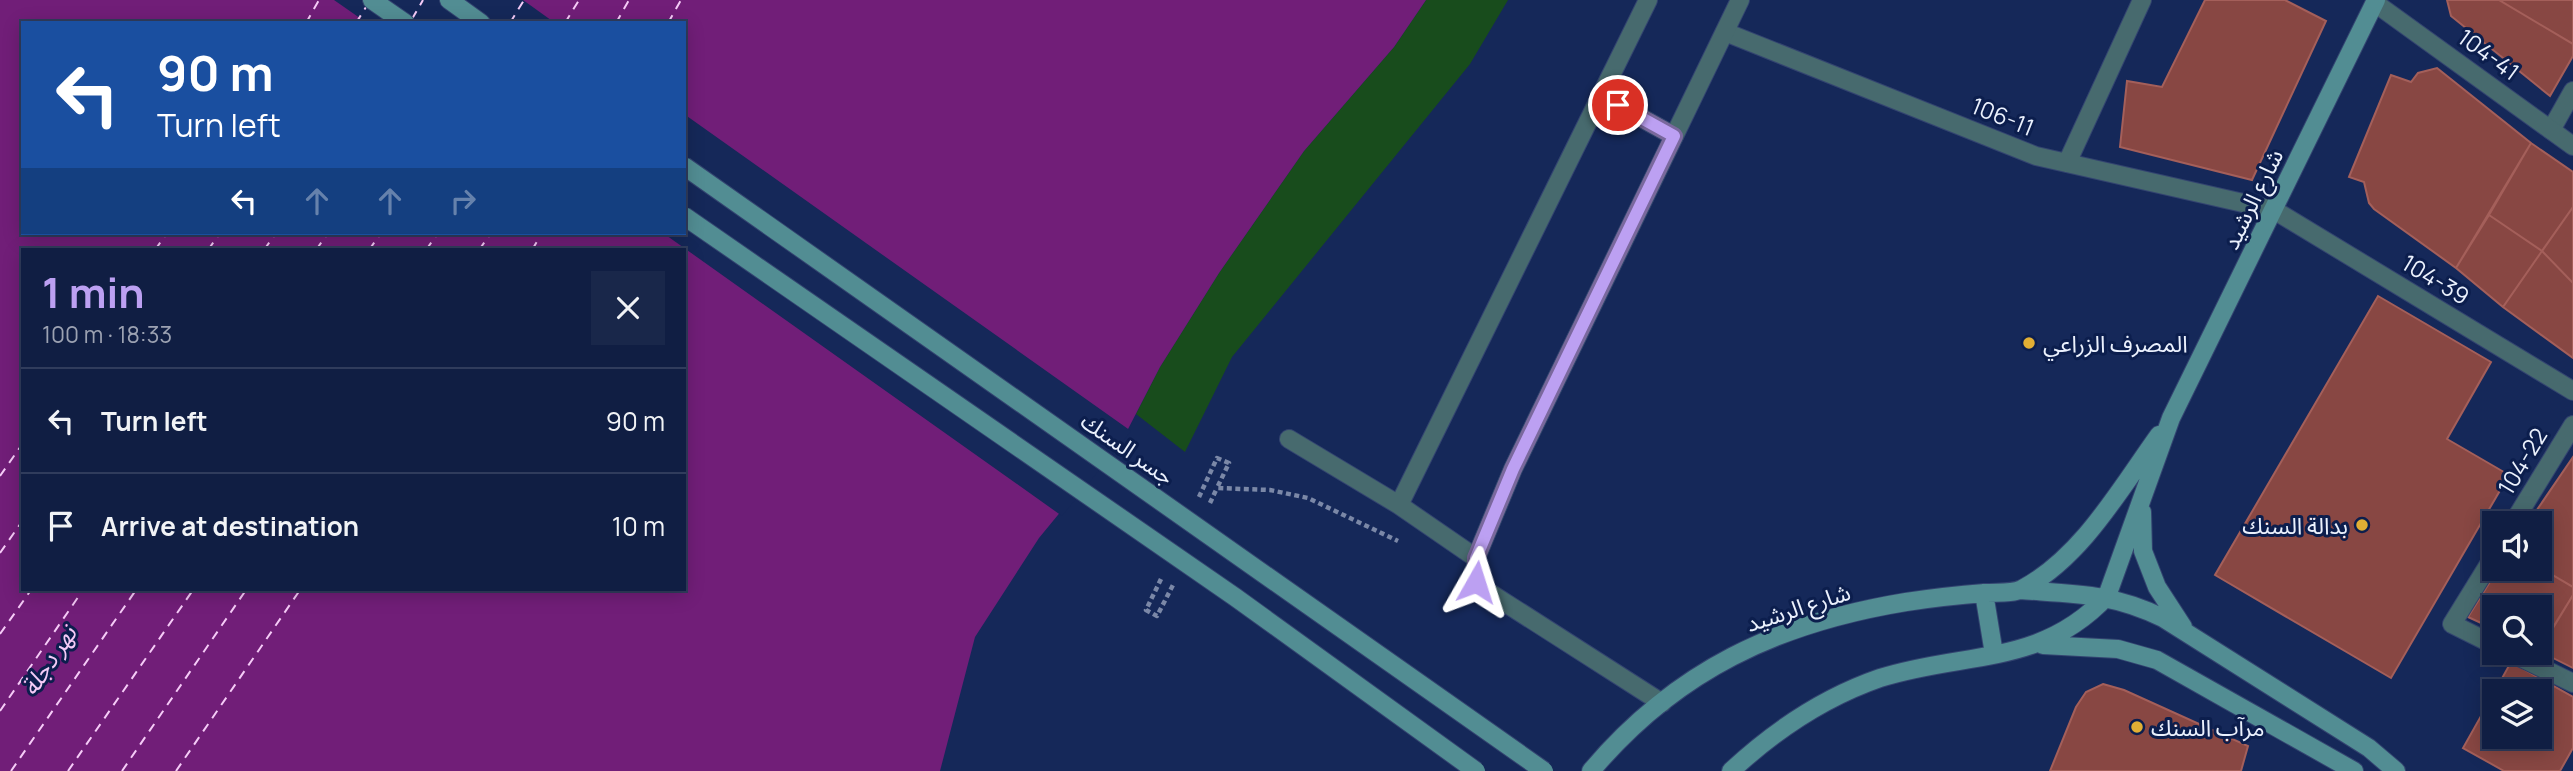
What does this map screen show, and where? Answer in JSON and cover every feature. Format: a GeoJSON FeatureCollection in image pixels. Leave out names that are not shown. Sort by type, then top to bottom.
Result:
{"type":"FeatureCollection","features":[{"type":"Feature","properties":{"kind":"main road"},"geometry":{"type":"LineString","coordinates":[[372,0],[402,21]]}},
{"type":"Feature","properties":{"kind":"main road"},"geometry":{"type":"LineString","coordinates":[[449,0],[478,21]]}},
{"type":"Feature","properties":{"kind":"main road","name":"شارع الرشيد"},"geometry":{"type":"LineString","coordinates":[[1731,771],[1766,738],[1826,703],[1858,688],[1881,678],[2039,645],[2087,618],[2107,596],[2171,418],[2376,1]]}},
{"type":"Feature","properties":{"kind":"main road","name":"جسر السنك"},"geometry":{"type":"LineString","coordinates":[[686,167],[1544,771]]}},
{"type":"Feature","properties":{"kind":"main road"},"geometry":{"type":"LineString","coordinates":[[686,217],[1173,555],[1476,771]]}},
{"type":"Feature","properties":{"kind":"main road","name":"شارع الرشيد"},"geometry":{"type":"LineString","coordinates":[[2020,590],[2067,555],[2171,418]]}},
{"type":"Feature","properties":{"kind":"main road"},"geometry":{"type":"LineString","coordinates":[[2142,498],[2143,551],[2157,587],[2187,633]]}},
{"type":"Feature","properties":{"kind":"main road","name":"شارع الرشيد"},"geometry":{"type":"LineString","coordinates":[[1591,771],[1617,740],[1705,669],[1773,636],[1836,616],[1906,602],[2020,590],[2107,596],[2134,604],[2187,633],[2370,748],[2396,771]]}},
{"type":"Feature","properties":{"kind":"main road"},"geometry":{"type":"LineString","coordinates":[[1984,593],[1994,654]]}},
{"type":"Feature","properties":{"kind":"main road"},"geometry":{"type":"LineString","coordinates":[[2039,645],[2118,649],[2157,660],[2354,771]]}},
{"type":"Feature","properties":{"kind":"street"},"geometry":{"type":"LineString","coordinates":[[1399,505],[1648,0]]}},
{"type":"Feature","properties":{"kind":"street"},"geometry":{"type":"LineString","coordinates":[[1662,703],[1490,593],[1476,582],[1476,558],[1513,469],[1740,0]]}},
{"type":"Feature","properties":{"kind":"street"},"geometry":{"type":"LineString","coordinates":[[2067,163],[2142,0]]}},
{"type":"Feature","properties":{"kind":"street","name":"104-41"},"geometry":{"type":"LineString","coordinates":[[2376,1],[2573,146]]}},
{"type":"Feature","properties":{"kind":"street","name":"106-11"},"geometry":{"type":"LineString","coordinates":[[1724,32],[2036,156],[2274,210]]}},
{"type":"Feature","properties":{"kind":"street"},"geometry":{"type":"LineString","coordinates":[[2551,130],[2573,91]]}},
{"type":"Feature","properties":{"kind":"street"},"geometry":{"type":"LineString","coordinates":[[1600,95],[1674,136]]}},
{"type":"Feature","properties":{"kind":"street","name":"104-39"},"geometry":{"type":"LineString","coordinates":[[2274,210],[2573,391]]}},
{"type":"Feature","properties":{"kind":"street","name":"104-22"},"geometry":{"type":"LineString","coordinates":[[2521,511],[2573,425]]}},
{"type":"Feature","properties":{"kind":"street"},"geometry":{"type":"LineString","coordinates":[[1289,439],[1399,505],[1476,558]]}},
{"type":"Feature","properties":{"kind":"street"},"geometry":{"type":"LineString","coordinates":[[2482,575],[2452,624],[2482,639]]}},
{"type":"Feature","properties":{"kind":"street"},"geometry":{"type":"LineString","coordinates":[[2536,665],[2573,683]]}},
{"type":"Feature","properties":{"kind":"path"},"geometry":{"type":"LineString","coordinates":[[1188,521],[1217,458],[1229,463],[1217,488],[1270,490],[1308,498],[1403,543]]}},
{"type":"Feature","properties":{"kind":"path"},"geometry":{"type":"LineString","coordinates":[[1166,598],[1157,616],[1146,610],[1173,555]]}},
{"type":"Feature","properties":{"kind":"green space"},"geometry":{"type":"Polygon","coordinates":[[[1426,0],[1508,0],[1470,64],[1232,357],[1185,452],[1136,414],[1160,367],[1219,273],[1304,151],[1394,47],[1426,0]]]}},
{"type":"Feature","properties":{"kind":"water","name":"نهر دجلة"},"geometry":{"type":"Polygon","coordinates":[[[0,0],[1426,0],[1394,47],[1304,151],[1219,273],[1160,367],[1127,431],[1039,538],[975,637],[940,771],[0,771],[0,0]]]}},
{"type":"Feature","properties":{"kind":"pier"},"geometry":{"type":"Polygon","coordinates":[[[334,0],[523,0],[552,21],[364,21],[334,0]]]}},
{"type":"Feature","properties":{"kind":"pier"},"geometry":{"type":"Polygon","coordinates":[[[686,115],[1131,431],[1062,516],[666,235],[686,235],[686,115]]]}},
{"type":"Feature","properties":{"kind":"building"},"geometry":{"type":"Polygon","coordinates":[[[2205,0],[2285,0],[2326,21],[2252,180],[2120,147],[2127,81],[2162,87],[2205,0]]]}},
{"type":"Feature","properties":{"kind":"building"},"geometry":{"type":"Polygon","coordinates":[[[2447,0],[2499,0],[2573,44],[2573,56],[2550,96],[2451,16],[2447,0]]]}},
{"type":"Feature","properties":{"kind":"building"},"geometry":{"type":"Polygon","coordinates":[[[2499,0],[2573,0],[2573,44],[2499,0]]]}},
{"type":"Feature","properties":{"kind":"building"},"geometry":{"type":"Polygon","coordinates":[[[2437,68],[2531,143],[2456,268],[2374,209],[2369,203],[2364,182],[2349,177],[2391,75],[2411,82],[2418,73],[2437,68]]]}},
{"type":"Feature","properties":{"kind":"building"},"geometry":{"type":"Polygon","coordinates":[[[2531,143],[2573,172],[2573,207],[2542,251],[2489,215],[2531,143]]]}},
{"type":"Feature","properties":{"kind":"building"},"geometry":{"type":"Polygon","coordinates":[[[2573,207],[2573,283],[2542,251],[2573,207]]]}},
{"type":"Feature","properties":{"kind":"building"},"geometry":{"type":"Polygon","coordinates":[[[2489,215],[2542,251],[2503,307],[2456,268],[2489,215]]]}},
{"type":"Feature","properties":{"kind":"building"},"geometry":{"type":"Polygon","coordinates":[[[2542,251],[2573,283],[2573,358],[2503,307],[2542,251]]]}},
{"type":"Feature","properties":{"kind":"building","name":"بدالة السنك"},"geometry":{"type":"Polygon","coordinates":[[[2378,296],[2491,362],[2447,439],[2509,475],[2488,511],[2482,511],[2482,521],[2391,678],[2215,575],[2378,296]]]}},
{"type":"Feature","properties":{"kind":"building"},"geometry":{"type":"Polygon","coordinates":[[[2573,457],[2573,587],[2552,575],[2552,511],[2536,511],[2573,457]]]}},
{"type":"Feature","properties":{"kind":"building"},"geometry":{"type":"Polygon","coordinates":[[[2552,575],[2573,587],[2573,595],[2552,629],[2552,595],[2482,595],[2482,623],[2468,617],[2490,581],[2552,581],[2552,575]]]}},
{"type":"Feature","properties":{"kind":"building"},"geometry":{"type":"Polygon","coordinates":[[[2573,595],[2573,668],[2552,658],[2552,630],[2573,595]]]}},
{"type":"Feature","properties":{"kind":"building"},"geometry":{"type":"Polygon","coordinates":[[[2509,665],[2516,665],[2541,679],[2502,679],[2509,665]]]}},
{"type":"Feature","properties":{"kind":"building","name":"مرآب السنك"},"geometry":{"type":"Polygon","coordinates":[[[2103,684],[2124,690],[2248,746],[2241,771],[2050,771],[2076,707],[2086,692],[2103,684]]]}},
{"type":"Feature","properties":{"kind":"building"},"geometry":{"type":"Polygon","coordinates":[[[2552,685],[2573,697],[2573,748],[2560,771],[2504,771],[2463,748],[2482,714],[2482,749],[2552,749],[2552,685]]]}},
{"type":"Feature","properties":{"kind":"ferry route"},"geometry":{"type":"LineString","coordinates":[[307,21],[319,0]]}},
{"type":"Feature","properties":{"kind":"ferry route"},"geometry":{"type":"LineString","coordinates":[[412,19],[423,0]]}},
{"type":"Feature","properties":{"kind":"ferry route"},"geometry":{"type":"LineString","coordinates":[[511,21],[524,0]]}},
{"type":"Feature","properties":{"kind":"ferry route"},"geometry":{"type":"LineString","coordinates":[[566,21],[579,0]]}},
{"type":"Feature","properties":{"kind":"ferry route"},"geometry":{"type":"LineString","coordinates":[[617,21],[629,0]]}},
{"type":"Feature","properties":{"kind":"ferry route"},"geometry":{"type":"LineString","coordinates":[[669,21],[681,0]]}},
{"type":"Feature","properties":{"kind":"ferry route"},"geometry":{"type":"LineString","coordinates":[[357,21],[366,7]]}},
{"type":"Feature","properties":{"kind":"ferry route"},"geometry":{"type":"LineString","coordinates":[[156,248],[166,235]]}},
{"type":"Feature","properties":{"kind":"ferry route"},"geometry":{"type":"LineString","coordinates":[[209,248],[219,235]]}},
{"type":"Feature","properties":{"kind":"ferry route"},"geometry":{"type":"LineString","coordinates":[[265,248],[275,235]]}},
{"type":"Feature","properties":{"kind":"ferry route"},"geometry":{"type":"LineString","coordinates":[[317,248],[327,235]]}},
{"type":"Feature","properties":{"kind":"ferry route"},"geometry":{"type":"LineString","coordinates":[[370,248],[380,235]]}},
{"type":"Feature","properties":{"kind":"ferry route"},"geometry":{"type":"LineString","coordinates":[[427,248],[437,235]]}},
{"type":"Feature","properties":{"kind":"ferry route"},"geometry":{"type":"LineString","coordinates":[[480,248],[490,235]]}},
{"type":"Feature","properties":{"kind":"ferry route"},"geometry":{"type":"LineString","coordinates":[[533,248],[541,235]]}},
{"type":"Feature","properties":{"kind":"ferry route"},"geometry":{"type":"LineString","coordinates":[[0,476],[21,446]]}},
{"type":"Feature","properties":{"kind":"ferry route"},"geometry":{"type":"LineString","coordinates":[[0,553],[21,523]]}},
{"type":"Feature","properties":{"kind":"ferry route"},"geometry":{"type":"LineString","coordinates":[[0,634],[30,591]]}},
{"type":"Feature","properties":{"kind":"ferry route"},"geometry":{"type":"LineString","coordinates":[[0,711],[82,591]]}},
{"type":"Feature","properties":{"kind":"ferry route"},"geometry":{"type":"LineString","coordinates":[[11,771],[135,591]]}},
{"type":"Feature","properties":{"kind":"ferry route"},"geometry":{"type":"LineString","coordinates":[[68,771],[192,591]]}},
{"type":"Feature","properties":{"kind":"ferry route"},"geometry":{"type":"LineString","coordinates":[[122,771],[245,591]]}},
{"type":"Feature","properties":{"kind":"ferry route"},"geometry":{"type":"LineString","coordinates":[[176,771],[299,591]]}},
{"type":"Feature","properties":{"kind":"place","name":"المصرف الزراعي"},"geometry":{"type":"Point","coordinates":[2029,343]}},
{"type":"Feature","properties":{"kind":"place","name":"بدالة السنك"},"geometry":{"type":"Point","coordinates":[2362,525]}},
{"type":"Feature","properties":{"kind":"place","name":"مرآب السنك"},"geometry":{"type":"Point","coordinates":[2137,727]}},
{"type":"Feature","properties":{"kind":"route"},"geometry":{"type":"LineString","coordinates":[[1476,582],[1476,558],[1513,469],[1674,136],[1618,105]]}}]}
